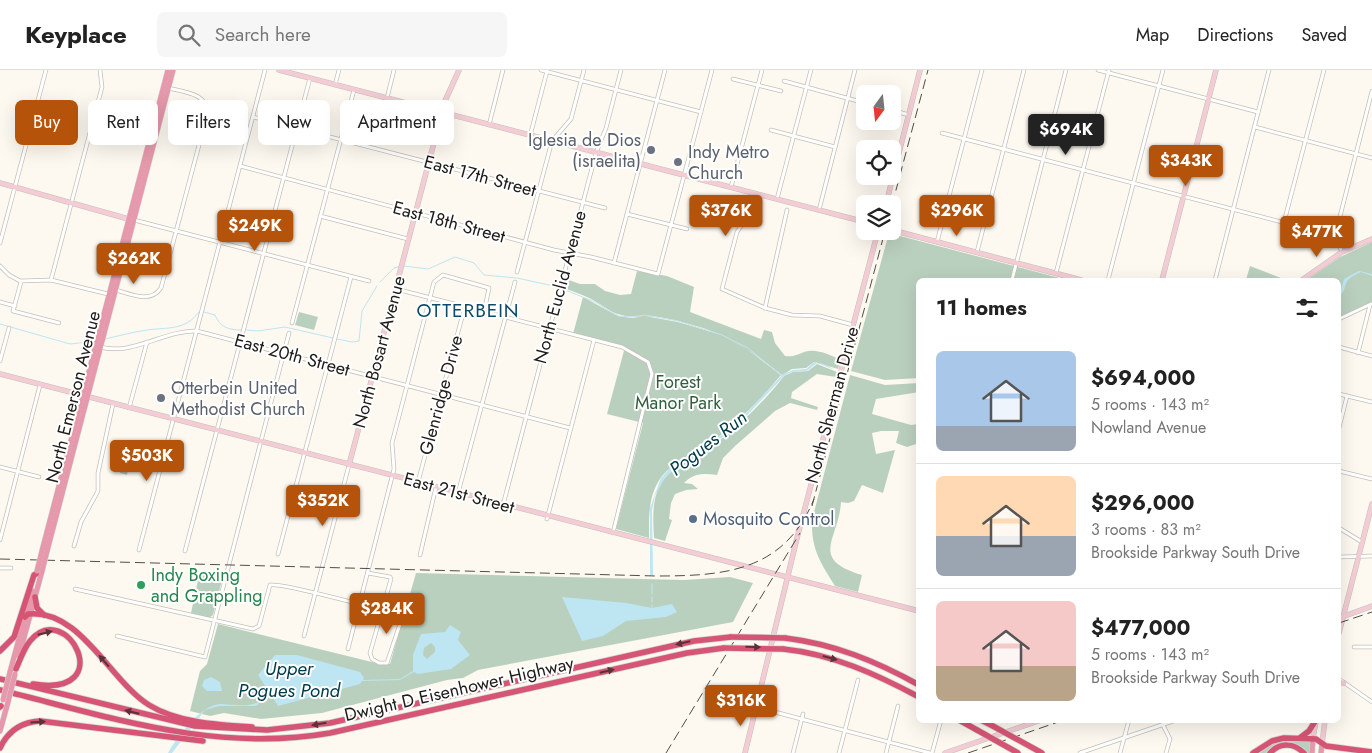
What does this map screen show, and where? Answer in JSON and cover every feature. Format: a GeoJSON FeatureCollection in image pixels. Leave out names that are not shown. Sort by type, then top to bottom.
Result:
{"type":"FeatureCollection","features":[{"type":"Feature","properties":{"kind":"highway"},"geometry":{"type":"LineString","coordinates":[[0,651],[14,637],[34,575],[38,572]]}},
{"type":"Feature","properties":{"kind":"highway"},"geometry":{"type":"LineString","coordinates":[[35,597],[38,610],[46,616]]}},
{"type":"Feature","properties":{"kind":"highway"},"geometry":{"type":"LineString","coordinates":[[25,617],[31,613],[63,622],[79,633],[141,700],[158,710],[203,724]]}},
{"type":"Feature","properties":{"kind":"highway"},"geometry":{"type":"LineString","coordinates":[[0,679],[50,687],[62,686],[75,676],[79,666],[79,654],[76,645],[67,636],[56,631],[46,632],[30,641],[14,672]]}},
{"type":"Feature","properties":{"kind":"highway","name":"Dwight D Eisenhower Highway"},"geometry":{"type":"LineString","coordinates":[[0,679],[180,724],[203,724],[250,730],[292,728],[330,723],[688,642],[731,637],[785,638],[817,644],[856,655],[916,684]]}},
{"type":"Feature","properties":{"kind":"highway","name":"Dwight D Eisenhower Highway"},"geometry":{"type":"LineString","coordinates":[[169,735],[191,739],[239,741],[286,740],[330,734],[687,653],[724,648],[783,649],[817,655],[849,664],[877,675],[916,696]]}},
{"type":"Feature","properties":{"kind":"highway"},"geometry":{"type":"LineString","coordinates":[[0,690],[169,735]]}},
{"type":"Feature","properties":{"kind":"highway"},"geometry":{"type":"LineString","coordinates":[[0,694],[49,702]]}},
{"type":"Feature","properties":{"kind":"highway"},"geometry":{"type":"LineString","coordinates":[[0,748],[6,737],[18,727],[40,720],[169,735]]}},
{"type":"Feature","properties":{"kind":"highway"},"geometry":{"type":"LineString","coordinates":[[964,723],[1018,753]]}},
{"type":"Feature","properties":{"kind":"highway"},"geometry":{"type":"LineString","coordinates":[[987,723],[1042,753]]}},
{"type":"Feature","properties":{"kind":"highway"},"geometry":{"type":"LineString","coordinates":[[1299,738],[1310,731],[1314,723]]}},
{"type":"Feature","properties":{"kind":"highway"},"geometry":{"type":"LineString","coordinates":[[1253,753],[1275,740],[1299,738],[1313,738],[1322,744],[1372,752]]}},
{"type":"Feature","properties":{"kind":"highway"},"geometry":{"type":"LineString","coordinates":[[1270,753],[1278,747],[1288,745],[1297,747],[1304,753]]}},
{"type":"Feature","properties":{"kind":"main road","name":"North Emerson Avenue"},"geometry":{"type":"LineString","coordinates":[[100,337],[115,290],[168,70]]}},
{"type":"Feature","properties":{"kind":"main road","name":"North Emerson Avenue"},"geometry":{"type":"LineString","coordinates":[[14,672],[25,617],[45,551],[98,346],[108,294],[173,70]]}},
{"type":"Feature","properties":{"kind":"main road"},"geometry":{"type":"LineString","coordinates":[[279,70],[394,100]]}},
{"type":"Feature","properties":{"kind":"main road","name":"North Bosart Avenue"},"geometry":{"type":"LineString","coordinates":[[446,100],[459,70]]}},
{"type":"Feature","properties":{"kind":"main road"},"geometry":{"type":"LineString","coordinates":[[888,195],[920,70]]}},
{"type":"Feature","properties":{"kind":"main road"},"geometry":{"type":"LineString","coordinates":[[1163,278],[1216,70]]}},
{"type":"Feature","properties":{"kind":"main road"},"geometry":{"type":"LineString","coordinates":[[454,116],[856,220]]}},
{"type":"Feature","properties":{"kind":"main road","name":"North Bosart Avenue"},"geometry":{"type":"LineString","coordinates":[[349,465],[434,145]]}},
{"type":"Feature","properties":{"kind":"main road"},"geometry":{"type":"LineString","coordinates":[[0,183],[131,219]]}},
{"type":"Feature","properties":{"kind":"main road"},"geometry":{"type":"LineString","coordinates":[[901,232],[1074,278]]}},
{"type":"Feature","properties":{"kind":"main road"},"geometry":{"type":"LineString","coordinates":[[1305,278],[1342,252],[1372,239]]}},
{"type":"Feature","properties":{"kind":"main road","name":"North Sherman Drive"},"geometry":{"type":"LineString","coordinates":[[745,753],[788,577],[876,240]]}},
{"type":"Feature","properties":{"kind":"main road","name":"East 21st Street"},"geometry":{"type":"LineString","coordinates":[[0,374],[547,517],[916,610]]}},
{"type":"Feature","properties":{"kind":"main road"},"geometry":{"type":"LineString","coordinates":[[1341,617],[1372,504]]}},
{"type":"Feature","properties":{"kind":"main road","name":"North Emerson Avenue"},"geometry":{"type":"LineString","coordinates":[[0,731],[2,705],[14,672],[31,613],[38,572]]}},
{"type":"Feature","properties":{"kind":"main road"},"geometry":{"type":"LineString","coordinates":[[1341,617],[1372,606]]}},
{"type":"Feature","properties":{"kind":"main road"},"geometry":{"type":"LineString","coordinates":[[945,753],[1032,723]]}},
{"type":"Feature","properties":{"kind":"main road"},"geometry":{"type":"LineString","coordinates":[[1312,753],[1316,723]]}},
{"type":"Feature","properties":{"kind":"main road"},"geometry":{"type":"LineString","coordinates":[[1321,753],[1325,723]]}},
{"type":"Feature","properties":{"kind":"street"},"geometry":{"type":"LineString","coordinates":[[0,243],[46,70]]}},
{"type":"Feature","properties":{"kind":"street"},"geometry":{"type":"LineString","coordinates":[[51,280],[102,87],[100,70]]}},
{"type":"Feature","properties":{"kind":"street"},"geometry":{"type":"LineString","coordinates":[[139,550],[265,70]]}},
{"type":"Feature","properties":{"kind":"street"},"geometry":{"type":"LineString","coordinates":[[335,85],[339,70]]}},
{"type":"Feature","properties":{"kind":"street"},"geometry":{"type":"LineString","coordinates":[[387,98],[394,70]]}},
{"type":"Feature","properties":{"kind":"street"},"geometry":{"type":"LineString","coordinates":[[489,125],[503,70]]}},
{"type":"Feature","properties":{"kind":"street"},"geometry":{"type":"LineString","coordinates":[[541,70],[701,112]]}},
{"type":"Feature","properties":{"kind":"street"},"geometry":{"type":"LineString","coordinates":[[517,272],[552,141],[571,119],[584,70]]}},
{"type":"Feature","properties":{"kind":"street","name":"North Euclid Avenue"},"geometry":{"type":"LineString","coordinates":[[503,505],[582,203],[596,152],[606,128],[621,70]]}},
{"type":"Feature","properties":{"kind":"street"},"geometry":{"type":"LineString","coordinates":[[614,263],[665,70]]}},
{"type":"Feature","properties":{"kind":"street"},"geometry":{"type":"LineString","coordinates":[[671,225],[712,70]]}},
{"type":"Feature","properties":{"kind":"street"},"geometry":{"type":"LineString","coordinates":[[731,187],[762,70]]}},
{"type":"Feature","properties":{"kind":"street"},"geometry":{"type":"LineString","coordinates":[[777,199],[811,70]]}},
{"type":"Feature","properties":{"kind":"street"},"geometry":{"type":"LineString","coordinates":[[819,210],[856,70]]}},
{"type":"Feature","properties":{"kind":"street"},"geometry":{"type":"LineString","coordinates":[[937,242],[982,70]]}},
{"type":"Feature","properties":{"kind":"street"},"geometry":{"type":"LineString","coordinates":[[977,252],[1024,70]]}},
{"type":"Feature","properties":{"kind":"street"},"geometry":{"type":"LineString","coordinates":[[1012,278],[1066,70]]}},
{"type":"Feature","properties":{"kind":"street"},"geometry":{"type":"LineString","coordinates":[[1098,70],[1109,71],[1258,112]]}},
{"type":"Feature","properties":{"kind":"street"},"geometry":{"type":"LineString","coordinates":[[1109,278],[1163,70]]}},
{"type":"Feature","properties":{"kind":"street"},"geometry":{"type":"LineString","coordinates":[[1216,278],[1270,70]]}},
{"type":"Feature","properties":{"kind":"street"},"geometry":{"type":"LineString","coordinates":[[1284,222],[1324,70]]}},
{"type":"Feature","properties":{"kind":"street"},"geometry":{"type":"LineString","coordinates":[[530,136],[547,71]]}},
{"type":"Feature","properties":{"kind":"street"},"geometry":{"type":"LineString","coordinates":[[1056,273],[1109,71]]}},
{"type":"Feature","properties":{"kind":"street"},"geometry":{"type":"LineString","coordinates":[[304,100],[310,78]]}},
{"type":"Feature","properties":{"kind":"street"},"geometry":{"type":"LineString","coordinates":[[733,79],[781,92]]}},
{"type":"Feature","properties":{"kind":"street"},"geometry":{"type":"LineString","coordinates":[[784,81],[856,100]]}},
{"type":"Feature","properties":{"kind":"street"},"geometry":{"type":"LineString","coordinates":[[115,290],[143,297],[155,294],[161,286],[208,113],[206,105],[201,98],[168,88]]}},
{"type":"Feature","properties":{"kind":"street"},"geometry":{"type":"LineString","coordinates":[[351,100],[354,90]]}},
{"type":"Feature","properties":{"kind":"street"},"geometry":{"type":"LineString","coordinates":[[1342,252],[1335,236],[1372,91]]}},
{"type":"Feature","properties":{"kind":"street"},"geometry":{"type":"LineString","coordinates":[[901,113],[909,115]]}},
{"type":"Feature","properties":{"kind":"street","name":"East 17th Street"},"geometry":{"type":"LineString","coordinates":[[253,117],[258,118]]}},
{"type":"Feature","properties":{"kind":"street"},"geometry":{"type":"LineString","coordinates":[[1255,128],[1372,158]]}},
{"type":"Feature","properties":{"kind":"street"},"geometry":{"type":"LineString","coordinates":[[771,130],[835,147]]}},
{"type":"Feature","properties":{"kind":"street"},"geometry":{"type":"LineString","coordinates":[[942,133],[1335,236]]}},
{"type":"Feature","properties":{"kind":"street"},"geometry":{"type":"LineString","coordinates":[[292,323],[340,144]]}},
{"type":"Feature","properties":{"kind":"street"},"geometry":{"type":"LineString","coordinates":[[186,551],[293,145]]}},
{"type":"Feature","properties":{"kind":"street","name":"East 17th Street"},"geometry":{"type":"LineString","coordinates":[[360,145],[605,208]]}},
{"type":"Feature","properties":{"kind":"street","name":"East 18th Street"},"geometry":{"type":"LineString","coordinates":[[240,166],[554,250],[570,252],[658,274],[671,225]]}},
{"type":"Feature","properties":{"kind":"street"},"geometry":{"type":"LineString","coordinates":[[755,193],[749,214],[737,231],[722,289],[765,308],[792,315],[820,316],[853,324]]}},
{"type":"Feature","properties":{"kind":"street"},"geometry":{"type":"LineString","coordinates":[[765,308],[787,210]]}},
{"type":"Feature","properties":{"kind":"street"},"geometry":{"type":"LineString","coordinates":[[627,214],[687,229]]}},
{"type":"Feature","properties":{"kind":"street"},"geometry":{"type":"LineString","coordinates":[[320,216],[408,239]]}},
{"type":"Feature","properties":{"kind":"street"},"geometry":{"type":"LineString","coordinates":[[131,219],[369,281]]}},
{"type":"Feature","properties":{"kind":"street"},"geometry":{"type":"LineString","coordinates":[[1,266],[10,276],[22,282],[51,280],[108,294]]}},
{"type":"Feature","properties":{"kind":"street"},"geometry":{"type":"LineString","coordinates":[[348,648],[395,465],[392,444],[433,285],[438,277],[443,275],[488,287],[490,291],[484,312]]}},
{"type":"Feature","properties":{"kind":"street"},"geometry":{"type":"LineString","coordinates":[[278,554],[351,277]]}},
{"type":"Feature","properties":{"kind":"street"},"geometry":{"type":"LineString","coordinates":[[22,282],[13,311],[59,323]]}},
{"type":"Feature","properties":{"kind":"street"},"geometry":{"type":"LineString","coordinates":[[458,494],[514,282]]}},
{"type":"Feature","properties":{"kind":"street"},"geometry":{"type":"LineString","coordinates":[[396,288],[622,347],[651,365],[652,372],[613,533]]}},
{"type":"Feature","properties":{"kind":"street"},"geometry":{"type":"LineString","coordinates":[[0,302],[15,306]]}},
{"type":"Feature","properties":{"kind":"street"},"geometry":{"type":"LineString","coordinates":[[1341,318],[1371,304]]}},
{"type":"Feature","properties":{"kind":"street"},"geometry":{"type":"LineString","coordinates":[[1358,352],[1371,304]]}},
{"type":"Feature","properties":{"kind":"street","name":"Glenridge Drive"},"geometry":{"type":"LineString","coordinates":[[418,483],[465,306]]}},
{"type":"Feature","properties":{"kind":"street"},"geometry":{"type":"LineString","coordinates":[[0,361],[9,329]]}},
{"type":"Feature","properties":{"kind":"street","name":"East 20th Street"},"geometry":{"type":"LineString","coordinates":[[98,346],[117,349],[147,342],[176,332],[197,331],[570,428]]}},
{"type":"Feature","properties":{"kind":"street"},"geometry":{"type":"LineString","coordinates":[[117,636],[205,657],[289,333]]}},
{"type":"Feature","properties":{"kind":"street"},"geometry":{"type":"LineString","coordinates":[[547,517],[594,340]]}},
{"type":"Feature","properties":{"kind":"street"},"geometry":{"type":"LineString","coordinates":[[129,408],[147,342]]}},
{"type":"Feature","properties":{"kind":"street"},"geometry":{"type":"LineString","coordinates":[[1341,348],[1372,356]]}},
{"type":"Feature","properties":{"kind":"street"},"geometry":{"type":"LineString","coordinates":[[0,540],[40,385]]}},
{"type":"Feature","properties":{"kind":"street"},"geometry":{"type":"LineString","coordinates":[[1341,394],[1372,402]]}},
{"type":"Feature","properties":{"kind":"street"},"geometry":{"type":"LineString","coordinates":[[1341,420],[1347,396]]}},
{"type":"Feature","properties":{"kind":"street"},"geometry":{"type":"LineString","coordinates":[[74,546],[81,522],[98,491],[98,473],[113,404]]}},
{"type":"Feature","properties":{"kind":"street","name":"North Bosart Avenue"},"geometry":{"type":"LineString","coordinates":[[304,636],[349,465]]}},
{"type":"Feature","properties":{"kind":"street"},"geometry":{"type":"LineString","coordinates":[[0,467],[39,477]]}},
{"type":"Feature","properties":{"kind":"street"},"geometry":{"type":"LineString","coordinates":[[1341,472],[1372,480]]}},
{"type":"Feature","properties":{"kind":"street"},"geometry":{"type":"LineString","coordinates":[[420,555],[436,488]]}},
{"type":"Feature","properties":{"kind":"street"},"geometry":{"type":"LineString","coordinates":[[1341,529],[1362,542]]}},
{"type":"Feature","properties":{"kind":"street"},"geometry":{"type":"LineString","coordinates":[[1341,557],[1372,556]]}},
{"type":"Feature","properties":{"kind":"street"},"geometry":{"type":"LineString","coordinates":[[0,568],[11,568]]}},
{"type":"Feature","properties":{"kind":"street"},"geometry":{"type":"LineString","coordinates":[[75,589],[214,621],[256,628],[260,622],[270,585],[315,593],[359,605],[380,610],[396,614],[402,618],[387,663],[379,663],[372,659],[370,653],[380,610],[390,577],[368,572]]}},
{"type":"Feature","properties":{"kind":"street"},"geometry":{"type":"LineString","coordinates":[[1354,647],[1372,647]]}},
{"type":"Feature","properties":{"kind":"street"},"geometry":{"type":"LineString","coordinates":[[839,753],[858,680]]}},
{"type":"Feature","properties":{"kind":"street"},"geometry":{"type":"LineString","coordinates":[[1341,682],[1372,702]]}},
{"type":"Feature","properties":{"kind":"street"},"geometry":{"type":"LineString","coordinates":[[886,753],[898,706]]}},
{"type":"Feature","properties":{"kind":"street"},"geometry":{"type":"LineString","coordinates":[[756,707],[931,753],[940,723]]}},
{"type":"Feature","properties":{"kind":"street"},"geometry":{"type":"LineString","coordinates":[[793,753],[802,714]]}},
{"type":"Feature","properties":{"kind":"street"},"geometry":{"type":"LineString","coordinates":[[1120,753],[1128,723]]}},
{"type":"Feature","properties":{"kind":"street"},"geometry":{"type":"LineString","coordinates":[[1080,753],[1168,723]]}},
{"type":"Feature","properties":{"kind":"street"},"geometry":{"type":"LineString","coordinates":[[1163,725],[1170,739],[1166,753]]}},
{"type":"Feature","properties":{"kind":"green space"},"geometry":{"type":"Polygon","coordinates":[[[901,236],[1059,278],[916,278],[916,378],[885,380],[851,371],[887,240],[901,240],[901,236]]]}},
{"type":"Feature","properties":{"kind":"green space"},"geometry":{"type":"Polygon","coordinates":[[[1372,242],[1372,302],[1341,316],[1341,278],[1310,278],[1340,257],[1372,242]]]}},
{"type":"Feature","properties":{"kind":"green space"},"geometry":{"type":"Polygon","coordinates":[[[1250,266],[1281,278],[1247,278],[1250,266]]]}},
{"type":"Feature","properties":{"kind":"green space"},"geometry":{"type":"Polygon","coordinates":[[[637,271],[667,276],[694,287],[690,312],[761,339],[764,330],[772,332],[775,343],[785,356],[818,351],[841,360],[838,369],[814,362],[806,368],[792,369],[782,375],[739,344],[711,331],[659,317],[633,317],[612,312],[585,296],[563,288],[566,279],[580,284],[595,284],[605,291],[620,295],[631,294],[637,271]]]}},
{"type":"Feature","properties":{"kind":"green space","name":"Forest Manor Park"},"geometry":{"type":"Polygon","coordinates":[[[583,297],[618,316],[632,318],[645,316],[678,322],[722,335],[747,349],[781,375],[763,396],[733,425],[700,451],[673,466],[664,474],[656,486],[651,500],[649,538],[616,529],[643,423],[607,414],[625,347],[573,334],[583,297]]]}},
{"type":"Feature","properties":{"kind":"green space"},"geometry":{"type":"Polygon","coordinates":[[[299,312],[318,317],[314,330],[295,325],[299,312]]]}},
{"type":"Feature","properties":{"kind":"green space"},"geometry":{"type":"Polygon","coordinates":[[[817,364],[837,372],[836,377],[817,374],[792,392],[791,398],[818,407],[817,410],[790,403],[775,411],[723,458],[717,475],[699,474],[687,480],[684,483],[692,484],[698,489],[686,490],[675,494],[671,503],[669,519],[672,520],[665,541],[654,538],[653,515],[655,500],[664,479],[680,465],[712,446],[732,430],[759,405],[784,376],[793,372],[808,371],[817,364]]]}},
{"type":"Feature","properties":{"kind":"green space"},"geometry":{"type":"Polygon","coordinates":[[[850,375],[885,385],[916,383],[916,392],[876,399],[872,414],[911,425],[916,424],[916,444],[907,447],[896,443],[899,431],[872,433],[876,454],[895,450],[883,493],[862,485],[854,501],[848,503],[841,502],[831,546],[831,555],[836,562],[846,569],[862,575],[858,592],[835,586],[825,570],[815,547],[812,520],[850,375]]]}},
{"type":"Feature","properties":{"kind":"green space"},"geometry":{"type":"Polygon","coordinates":[[[123,460],[130,462],[127,475],[120,473],[123,460]]]}},
{"type":"Feature","properties":{"kind":"green space"},"geometry":{"type":"Polygon","coordinates":[[[200,571],[224,572],[213,615],[209,618],[191,613],[200,571]]]}},
{"type":"Feature","properties":{"kind":"green space"},"geometry":{"type":"Polygon","coordinates":[[[416,573],[684,580],[730,577],[753,583],[733,622],[478,670],[463,678],[447,680],[322,713],[261,719],[224,713],[210,716],[190,711],[200,671],[207,664],[218,624],[376,663],[390,664],[416,573]]]}},
{"type":"Feature","properties":{"kind":"green space"},"geometry":{"type":"Polygon","coordinates":[[[1281,740],[1310,740],[1310,753],[1306,753],[1294,744],[1268,753],[1256,753],[1270,744],[1281,740]]]}},
{"type":"Feature","properties":{"kind":"water"},"geometry":{"type":"Polygon","coordinates":[[[1359,271],[1372,274],[1372,276],[1361,272],[1354,275],[1347,281],[1341,294],[1344,279],[1359,271]]]}},
{"type":"Feature","properties":{"kind":"water"},"geometry":{"type":"Polygon","coordinates":[[[814,362],[824,364],[835,370],[817,363],[807,371],[792,372],[784,376],[738,425],[700,454],[676,467],[664,479],[655,496],[652,510],[653,575],[650,575],[650,508],[661,478],[673,465],[699,452],[736,424],[783,374],[793,370],[806,369],[814,362]]]}},
{"type":"Feature","properties":{"kind":"water"},"geometry":{"type":"Polygon","coordinates":[[[562,597],[626,603],[652,608],[672,604],[677,612],[666,617],[626,621],[603,636],[582,641],[562,597]]]}},
{"type":"Feature","properties":{"kind":"water","name":"Upper Pogues Pond"},"geometry":{"type":"Polygon","coordinates":[[[450,625],[461,632],[458,640],[470,655],[451,669],[418,674],[414,672],[400,680],[362,681],[360,684],[278,706],[258,675],[275,655],[297,655],[360,672],[364,678],[363,680],[400,679],[413,671],[413,655],[421,634],[445,632],[450,625]],[[431,643],[424,648],[423,655],[427,659],[435,652],[435,647],[431,643]]]}},
{"type":"Feature","properties":{"kind":"water"},"geometry":{"type":"Polygon","coordinates":[[[211,677],[220,682],[222,691],[207,691],[202,686],[204,680],[211,677]]]}},
{"type":"Feature","properties":{"kind":"water"},"geometry":{"type":"Polygon","coordinates":[[[258,702],[259,704],[256,706],[219,706],[205,710],[213,705],[220,704],[244,705],[258,702]]]}},
{"type":"Feature","properties":{"kind":"water"},"geometry":{"type":"Polygon","coordinates":[[[205,710],[172,753],[168,753],[177,739],[190,723],[205,710]]]}},
{"type":"Feature","properties":{"kind":"waterway"},"geometry":{"type":"LineString","coordinates":[[404,266],[428,269],[455,257],[474,263],[484,275],[517,278],[558,287]]}},
{"type":"Feature","properties":{"kind":"waterway"},"geometry":{"type":"LineString","coordinates":[[380,282],[394,268],[398,267]]}},
{"type":"Feature","properties":{"kind":"waterway"},"geometry":{"type":"LineString","coordinates":[[337,339],[352,342],[359,341],[362,311],[377,286]]}},
{"type":"Feature","properties":{"kind":"waterway"},"geometry":{"type":"LineString","coordinates":[[563,289],[595,302],[619,316],[645,315],[678,321],[722,335],[748,348],[782,376]]}},
{"type":"Feature","properties":{"kind":"waterway"},"geometry":{"type":"LineString","coordinates":[[105,339],[142,331],[176,327],[188,322],[199,312]]}},
{"type":"Feature","properties":{"kind":"waterway"},"geometry":{"type":"LineString","coordinates":[[204,312],[215,315],[225,327],[241,330]]}},
{"type":"Feature","properties":{"kind":"waterway"},"geometry":{"type":"LineString","coordinates":[[0,324],[70,344],[96,341]]}},
{"type":"Feature","properties":{"kind":"waterway"},"geometry":{"type":"LineString","coordinates":[[246,330],[258,331],[285,327],[333,338]]}},
{"type":"Feature","properties":{"kind":"waterway","name":"Pogues Run"},"geometry":{"type":"LineString","coordinates":[[652,584],[652,594]]}},
{"type":"Feature","properties":{"kind":"waterway","name":"Pogues Run"},"geometry":{"type":"LineString","coordinates":[[652,597],[652,602]]}},
{"type":"Feature","properties":{"kind":"waterway","name":"Pogues Run"},"geometry":{"type":"LineString","coordinates":[[259,702],[262,699]]}},
{"type":"Feature","properties":{"kind":"railway"},"geometry":{"type":"LineString","coordinates":[[895,195],[928,70]]}},
{"type":"Feature","properties":{"kind":"railway"},"geometry":{"type":"LineString","coordinates":[[812,506],[883,240]]}},
{"type":"Feature","properties":{"kind":"railway"},"geometry":{"type":"LineString","coordinates":[[0,559],[681,576],[728,571],[749,565],[769,555],[786,542],[801,523],[814,499]]}},
{"type":"Feature","properties":{"kind":"railway"},"geometry":{"type":"LineString","coordinates":[[666,753],[800,533]]}},
{"type":"Feature","properties":{"kind":"railway"},"geometry":{"type":"LineString","coordinates":[[1341,622],[1372,612]]}},
{"type":"Feature","properties":{"kind":"railway"},"geometry":{"type":"LineString","coordinates":[[968,753],[1055,723]]}},
{"type":"Feature","properties":{"kind":"place","name":"Iglesia de Dios (israelita)"},"geometry":{"type":"Point","coordinates":[651,150]}},
{"type":"Feature","properties":{"kind":"place","name":"Indy Metro Church"},"geometry":{"type":"Point","coordinates":[678,162]}},
{"type":"Feature","properties":{"kind":"place","name":"Otterbein United Methodist Church"},"geometry":{"type":"Point","coordinates":[161,398]}},
{"type":"Feature","properties":{"kind":"place","name":"Mosquito Control"},"geometry":{"type":"Point","coordinates":[693,519]}},
{"type":"Feature","properties":{"kind":"place","name":"Indy Boxing and Grappling"},"geometry":{"type":"Point","coordinates":[141,585]}},
{"type":"Feature","properties":{"kind":"district","name":"OTTERBEIN"},"geometry":{"type":"Point","coordinates":[468,310]}}]}
